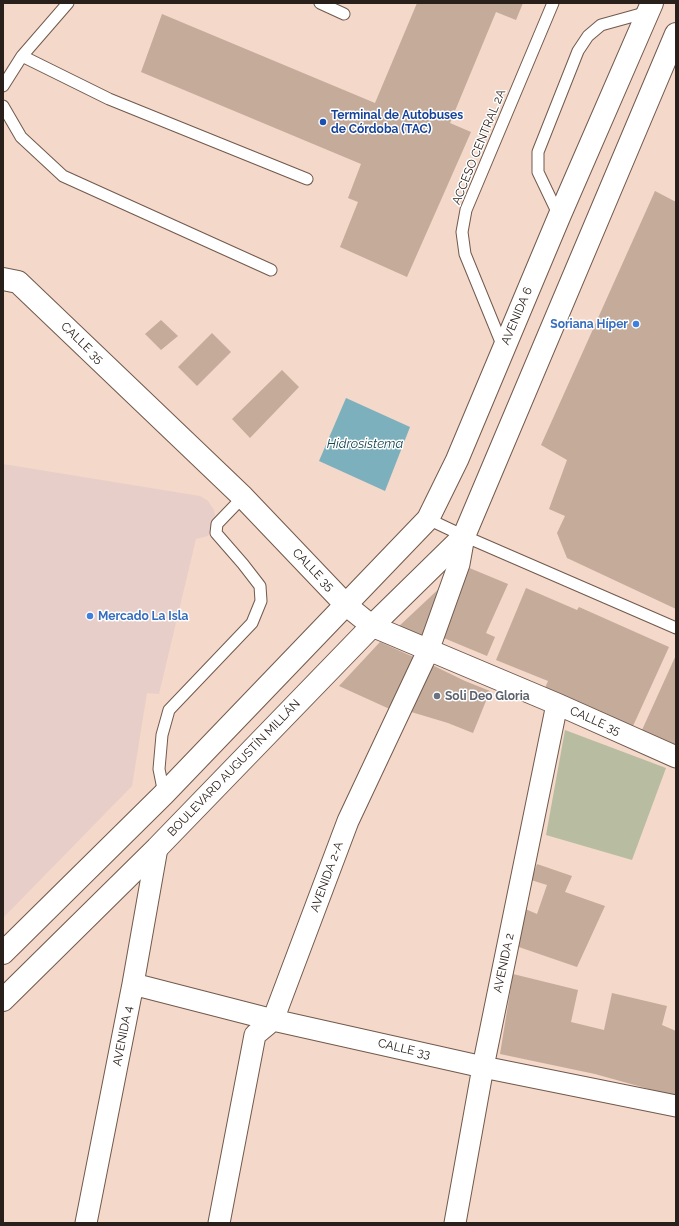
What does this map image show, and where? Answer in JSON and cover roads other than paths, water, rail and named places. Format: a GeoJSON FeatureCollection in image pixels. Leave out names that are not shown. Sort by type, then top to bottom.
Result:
{"type":"FeatureCollection","features":[{"type":"Feature","properties":{"kind":"street","name":"AVENIDA 6"},"geometry":{"type":"LineString","coordinates":[[346,605],[428,518],[457,460],[559,217],[650,8]]}},
{"type":"Feature","properties":{"kind":"street"},"geometry":{"type":"LineString","coordinates":[[464,536],[676,34]]}},
{"type":"Feature","properties":{"kind":"street","name":"CALLE 35"},"geometry":{"type":"LineString","coordinates":[[10,280],[243,497],[346,605],[372,626],[428,651],[557,704],[676,757]]}},
{"type":"Feature","properties":{"kind":"street","name":"BOULEVARD AUGUSTÍN MILLÁN"},"geometry":{"type":"LineString","coordinates":[[3,1000],[157,848],[372,626],[464,536]]}},
{"type":"Feature","properties":{"kind":"street","name":"AVENIDA 2-A"},"geometry":{"type":"LineString","coordinates":[[219,1223],[255,1035],[273,1020],[348,820],[428,651],[459,564],[464,536]]}},
{"type":"Feature","properties":{"kind":"street"},"geometry":{"type":"LineString","coordinates":[[3,953],[164,794],[346,605]]}},
{"type":"Feature","properties":{"kind":"street","name":"AVENIDA 2"},"geometry":{"type":"LineString","coordinates":[[455,1223],[483,1066],[557,704]]}},
{"type":"Feature","properties":{"kind":"street","name":"AVENIDA 4"},"geometry":{"type":"LineString","coordinates":[[86,1223],[133,984],[157,848]]}},
{"type":"Feature","properties":{"kind":"street","name":"CALLE 33"},"geometry":{"type":"LineString","coordinates":[[133,984],[273,1020],[676,1106]]}},
{"type":"Feature","properties":{"kind":"lane"},"geometry":{"type":"LineString","coordinates":[[3,86],[22,56],[68,3]]}},
{"type":"Feature","properties":{"kind":"lane"},"geometry":{"type":"LineString","coordinates":[[320,3],[344,14]]}},
{"type":"Feature","properties":{"kind":"lane","name":"ACCESO CENTRAL 2A"},"geometry":{"type":"LineString","coordinates":[[504,348],[465,254],[462,232],[466,210],[553,3]]}},
{"type":"Feature","properties":{"kind":"lane"},"geometry":{"type":"LineString","coordinates":[[559,217],[538,172],[538,152],[578,52],[588,36],[601,25],[650,8]]}},
{"type":"Feature","properties":{"kind":"lane"},"geometry":{"type":"LineString","coordinates":[[22,56],[109,99],[307,179]]}},
{"type":"Feature","properties":{"kind":"lane"},"geometry":{"type":"LineString","coordinates":[[3,106],[21,137],[63,176],[271,270]]}},
{"type":"Feature","properties":{"kind":"lane"},"geometry":{"type":"LineString","coordinates":[[164,794],[159,769],[162,735],[169,710],[252,623],[261,602],[260,586],[216,533],[217,524],[243,497]]}},
{"type":"Feature","properties":{"kind":"lane"},"geometry":{"type":"LineString","coordinates":[[428,518],[464,536],[676,628]]}},
{"type":"Feature","properties":{"kind":"water","name":"Hidrosistema"},"geometry":{"type":"Polygon","coordinates":[[[346,398],[410,427],[385,491],[319,461],[346,398]]]}},
{"type":"Feature","properties":{"kind":"place","name":"Terminal de Autobuses de Córdoba (TAC)"},"geometry":{"type":"Point","coordinates":[323,122]}},
{"type":"Feature","properties":{"kind":"place","name":"Soriana Híper"},"geometry":{"type":"Point","coordinates":[636,324]}},
{"type":"Feature","properties":{"kind":"place","name":"Mercado La Isla"},"geometry":{"type":"Point","coordinates":[90,616]}},
{"type":"Feature","properties":{"kind":"place","name":"Soli Deo Gloria"},"geometry":{"type":"Point","coordinates":[437,696]}}]}
